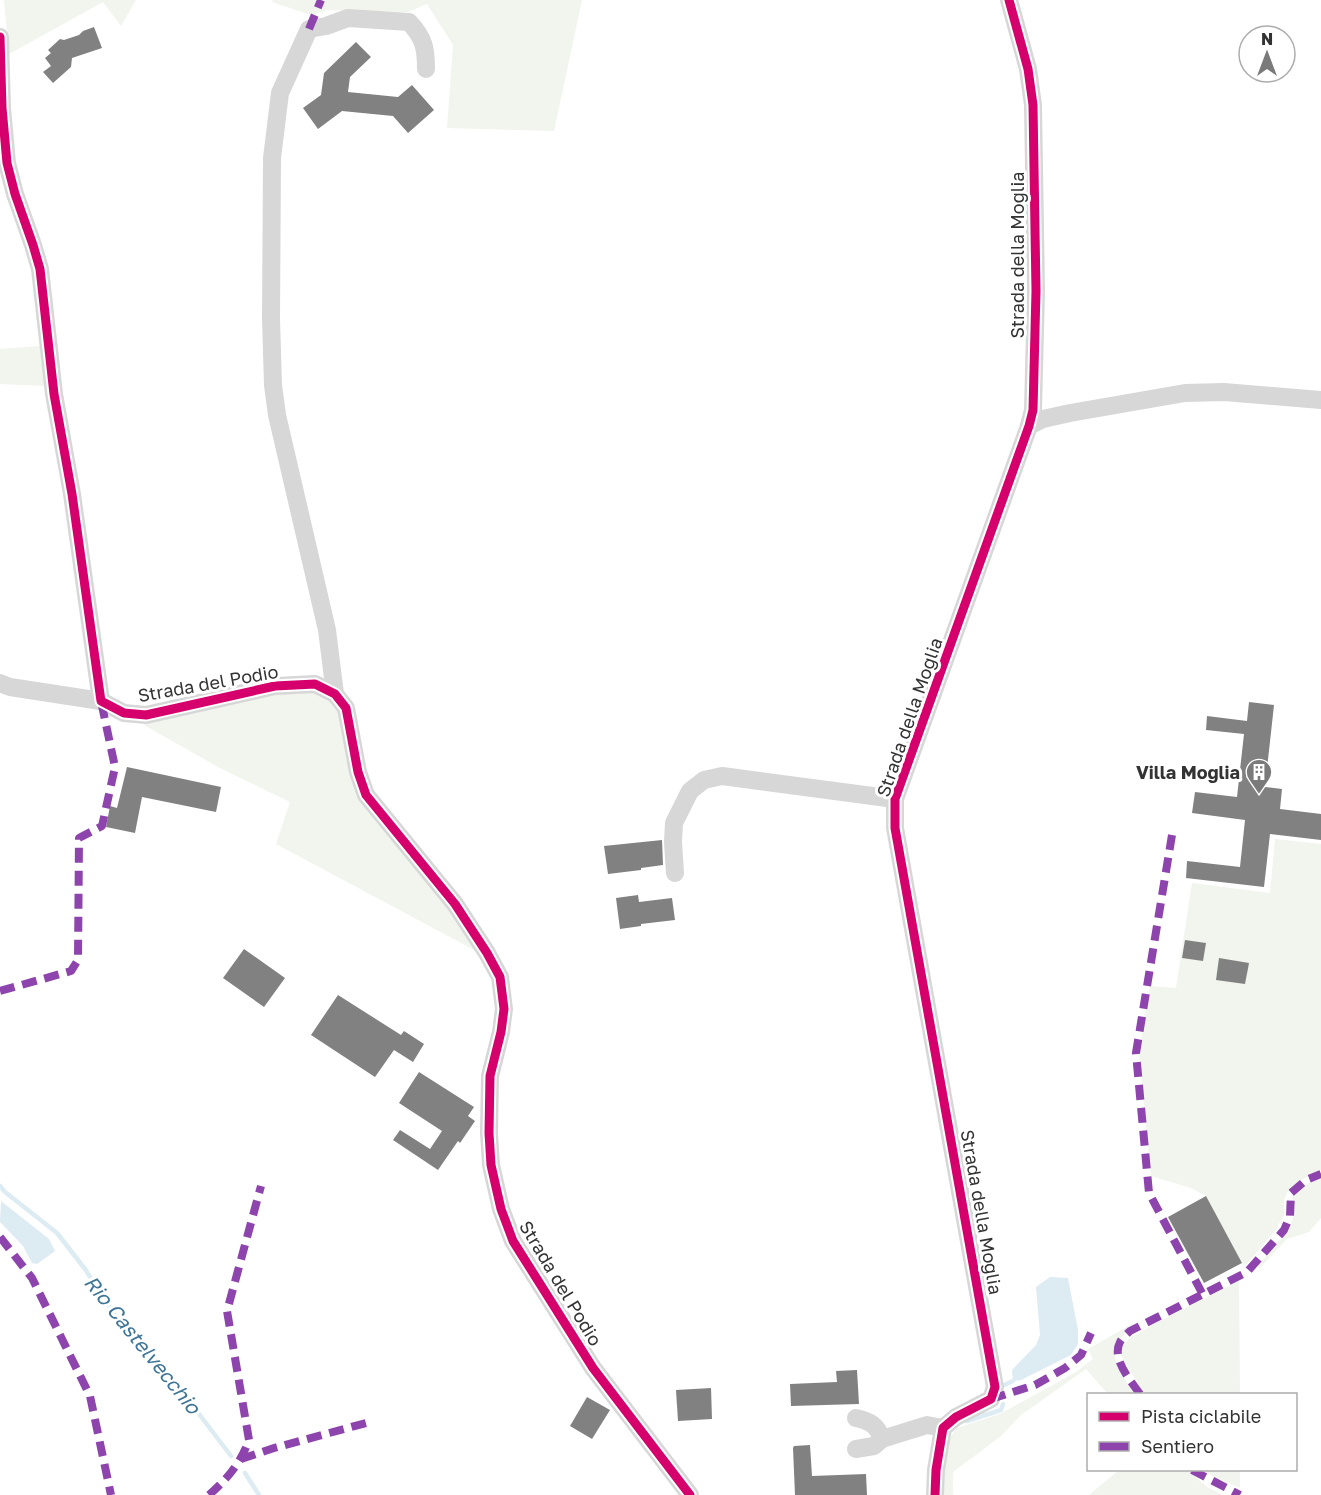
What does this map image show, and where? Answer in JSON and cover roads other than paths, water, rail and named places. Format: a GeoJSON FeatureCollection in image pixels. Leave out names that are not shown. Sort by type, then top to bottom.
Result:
{"type":"FeatureCollection","features":[{"type":"Feature","properties":{"kind":"street","name":"Strada della Moglia"},"geometry":{"type":"LineString","coordinates":[[943,1428],[956,1417],[991,1400],[995,1387],[895,828],[895,799],[1033,410],[1036,291],[1034,105],[1028,69],[1009,0]]}},
{"type":"Feature","properties":{"kind":"street"},"geometry":{"type":"LineString","coordinates":[[335,694],[327,630],[277,416],[273,385],[272,158],[280,93],[309,29],[348,18],[409,22],[415,28],[426,49],[426,69]]}},
{"type":"Feature","properties":{"kind":"street"},"geometry":{"type":"LineString","coordinates":[[0,37],[2,108],[7,163],[40,269],[54,394],[72,494],[101,701]]}},
{"type":"Feature","properties":{"kind":"street"},"geometry":{"type":"LineString","coordinates":[[1029,426],[1043,419],[1070,413],[1185,393],[1224,392],[1321,400]]}},
{"type":"Feature","properties":{"kind":"street","name":"Strada del Podio"},"geometry":{"type":"LineString","coordinates":[[0,683],[10,687],[101,701],[124,713],[146,715],[275,686],[315,684],[335,694],[346,708],[358,772],[366,795],[454,904],[500,977],[504,1010],[490,1076],[489,1133],[491,1165],[501,1209],[513,1241],[593,1368],[690,1495]]}},
{"type":"Feature","properties":{"kind":"street","name":"Strada della Moglia"},"geometry":{"type":"LineString","coordinates":[[675,873],[674,823],[690,791],[704,780],[722,776],[895,799]]}},
{"type":"Feature","properties":{"kind":"street"},"geometry":{"type":"LineString","coordinates":[[856,1418],[870,1422],[879,1430],[882,1439]]}},
{"type":"Feature","properties":{"kind":"street"},"geometry":{"type":"LineString","coordinates":[[856,1449],[874,1446],[882,1439],[927,1425],[943,1428],[936,1470],[935,1495]]}},
{"type":"Feature","properties":{"kind":"waterway","name":"Rio Castelvecchio"},"geometry":{"type":"LineString","coordinates":[[0,1186],[57,1233],[85,1269],[116,1317],[161,1364],[231,1456]]}},
{"type":"Feature","properties":{"kind":"waterway"},"geometry":{"type":"LineString","coordinates":[[1002,1386],[1013,1381]]}},
{"type":"Feature","properties":{"kind":"waterway"},"geometry":{"type":"LineString","coordinates":[[967,1421],[1001,1410],[1003,1404]]}},
{"type":"Feature","properties":{"kind":"waterway","name":"Rio Castelvecchio"},"geometry":{"type":"LineString","coordinates":[[245,1473],[259,1495]]}},
{"type":"Feature","properties":{"kind":"place","name":"Villa Moglia"},"geometry":{"type":"Point","coordinates":[1259,795]}}]}
